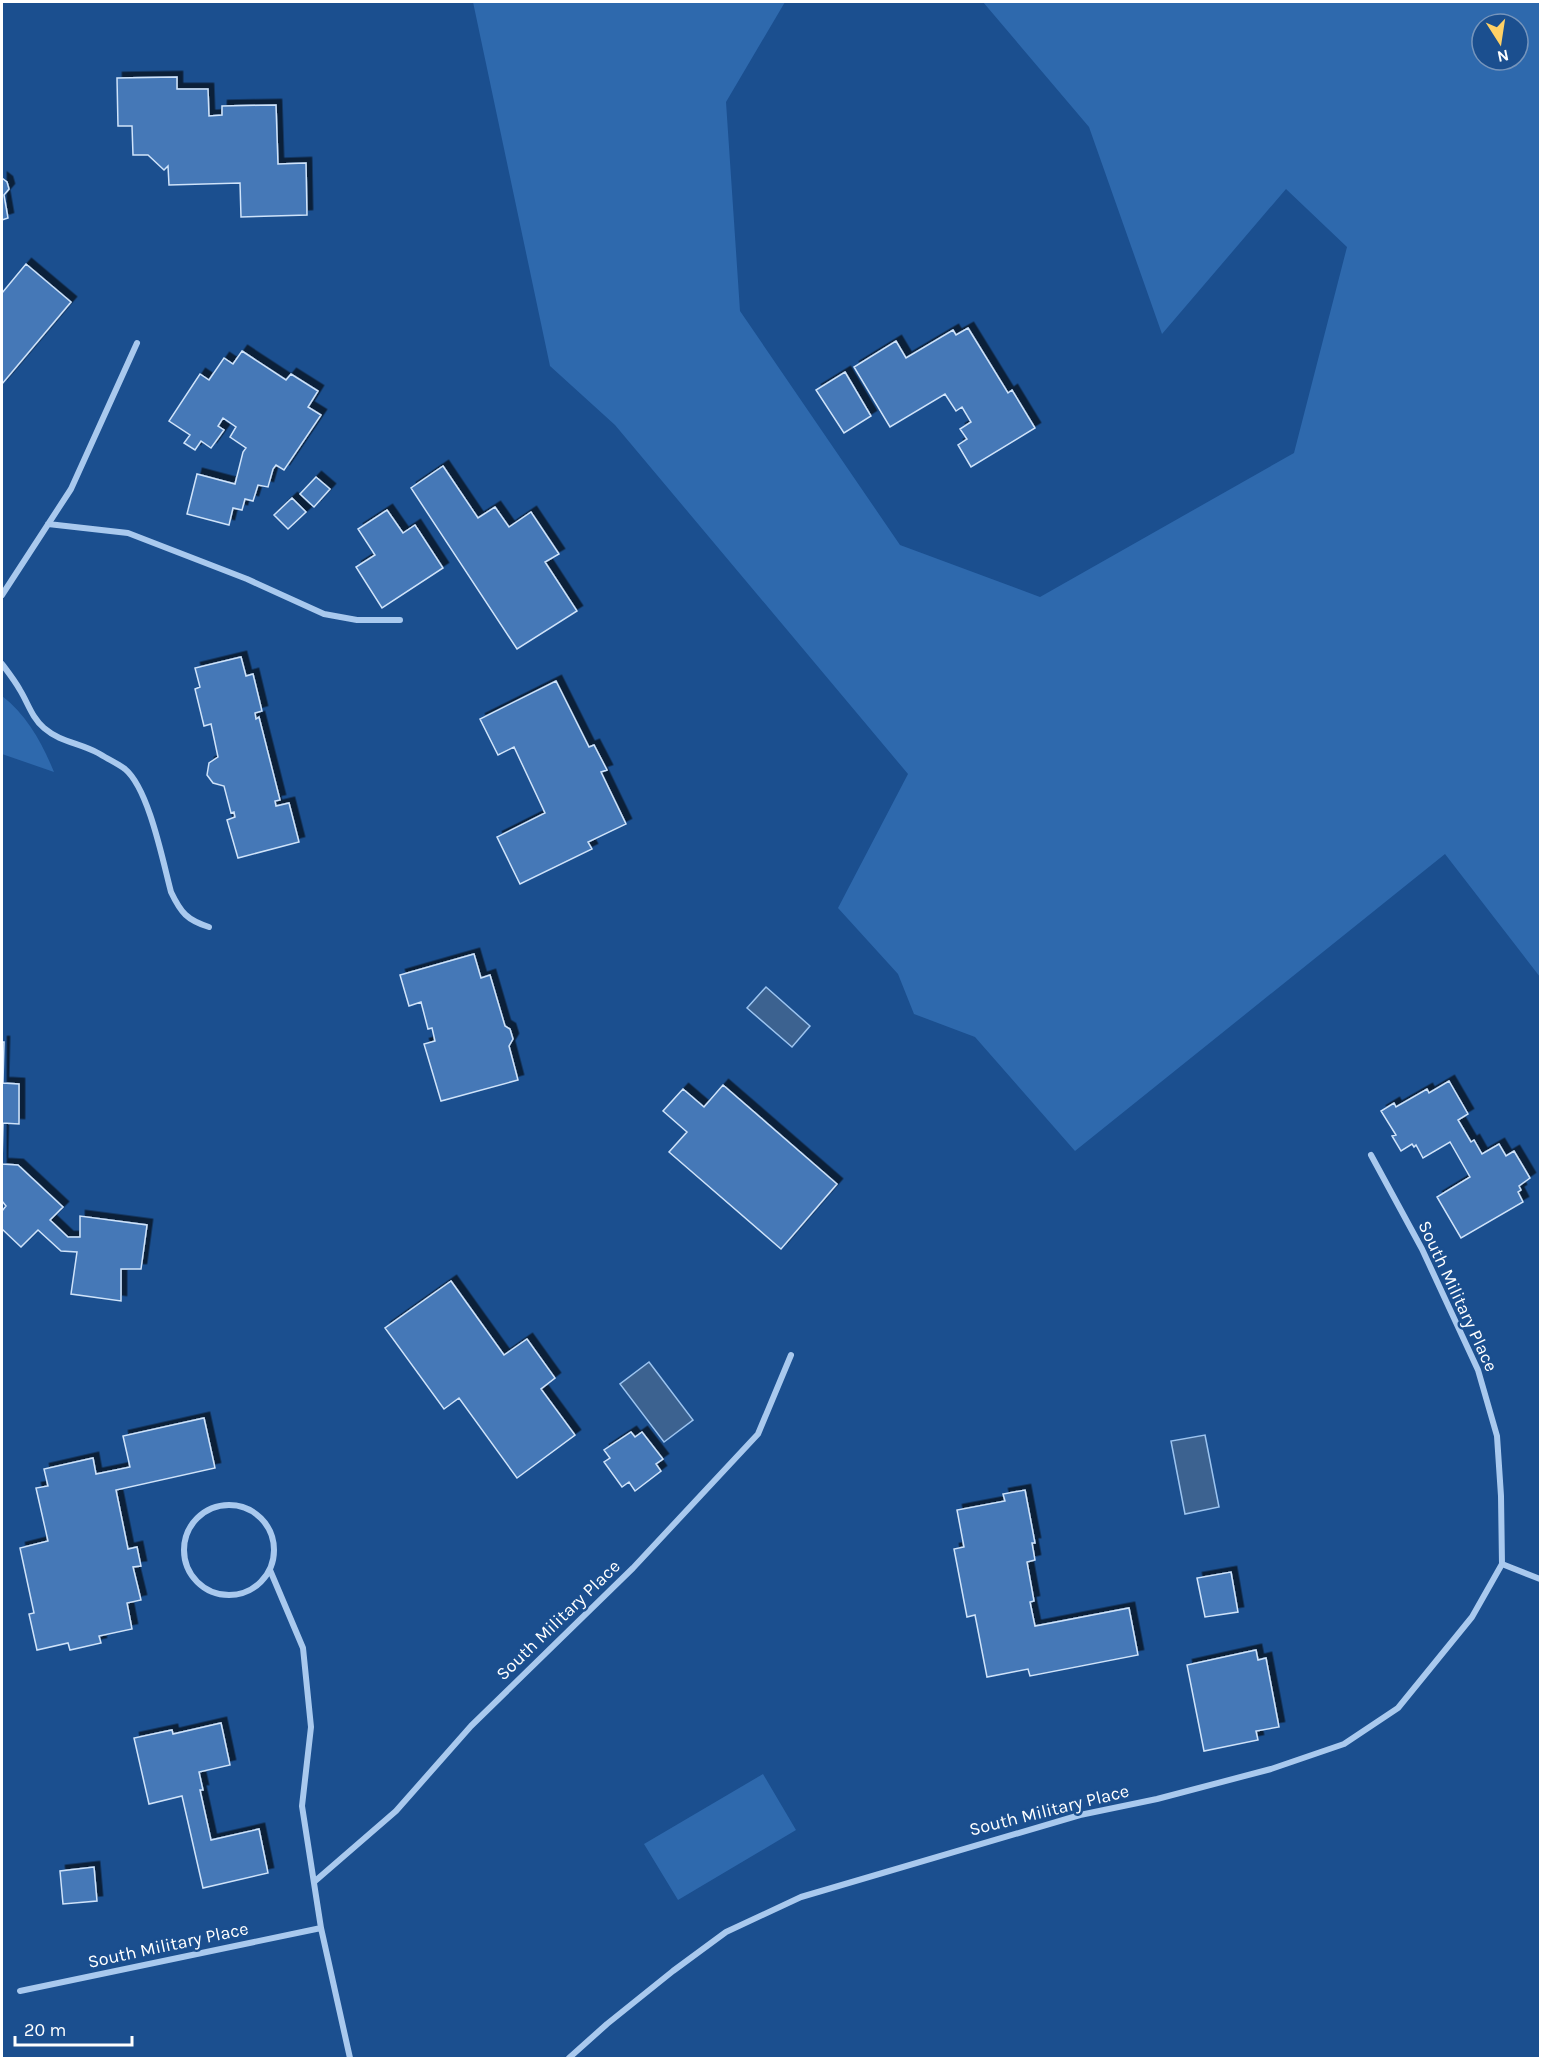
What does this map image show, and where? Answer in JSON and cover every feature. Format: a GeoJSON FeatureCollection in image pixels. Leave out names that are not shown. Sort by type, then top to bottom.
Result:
{"type":"FeatureCollection","features":[{"type":"Feature","properties":{"kind":"street"},"geometry":{"type":"LineString","coordinates":[[2,595],[71,489],[136,343]]}},
{"type":"Feature","properties":{"kind":"street"},"geometry":{"type":"LineString","coordinates":[[48,524],[128,533],[237,575],[324,614],[357,620],[400,620]]}},
{"type":"Feature","properties":{"kind":"street"},"geometry":{"type":"LineString","coordinates":[[2,664],[42,727],[55,737],[93,750],[111,760],[125,769],[135,780],[148,811],[171,892],[177,904],[191,921],[209,927]]}},
{"type":"Feature","properties":{"kind":"street","name":"South Military Place"},"geometry":{"type":"LineString","coordinates":[[569,2058],[664,1978],[726,1932],[801,1897],[1080,1815],[1157,1799],[1271,1769],[1344,1744],[1398,1708],[1472,1617],[1502,1563],[1501,1496],[1497,1436],[1478,1370],[1422,1249],[1371,1155]]}},
{"type":"Feature","properties":{"kind":"street","name":"South Military Place"},"geometry":{"type":"LineString","coordinates":[[314,1882],[396,1810],[471,1726],[633,1568],[758,1434],[791,1355]]}},
{"type":"Feature","properties":{"kind":"street"},"geometry":{"type":"LineString","coordinates":[[270,1570],[262,1581],[249,1590],[234,1594],[218,1593],[204,1587],[193,1576],[186,1563],[184,1547],[188,1532],[196,1519],[208,1510],[228,1505],[249,1509],[269,1528],[274,1556],[270,1570],[303,1648],[311,1728],[302,1806],[321,1928],[350,2058]]}},
{"type":"Feature","properties":{"kind":"street"},"geometry":{"type":"LineString","coordinates":[[1502,1563],[1540,1579]]}},
{"type":"Feature","properties":{"kind":"street","name":"South Military Place"},"geometry":{"type":"LineString","coordinates":[[21,1991],[321,1928]]}},
{"type":"Feature","properties":{"kind":"shaded area"},"geometry":{"type":"Polygon","coordinates":[[[473,2],[785,2],[726,102],[740,311],[900,545],[1040,597],[1294,453],[1347,247],[1286,189],[1162,334],[1089,127],[983,2],[1540,2],[1540,977],[1445,854],[1075,1151],[975,1037],[914,1014],[898,974],[838,908],[908,774],[615,425],[550,366],[473,2]]]}},
{"type":"Feature","properties":{"kind":"shaded area"},"geometry":{"type":"Polygon","coordinates":[[[2,696],[33,730],[54,772],[2,754],[2,696]]]}},
{"type":"Feature","properties":{"kind":"shaded area"},"geometry":{"type":"Polygon","coordinates":[[[766,987],[810,1026],[792,1047],[747,1008],[766,987]]]}},
{"type":"Feature","properties":{"kind":"shaded area"},"geometry":{"type":"Polygon","coordinates":[[[649,1362],[693,1420],[664,1442],[620,1384],[649,1362]]]}},
{"type":"Feature","properties":{"kind":"shaded area"},"geometry":{"type":"Polygon","coordinates":[[[1205,1435],[1219,1507],[1185,1514],[1171,1441],[1205,1435]]]}},
{"type":"Feature","properties":{"kind":"shaded area"},"geometry":{"type":"Polygon","coordinates":[[[763,1774],[796,1830],[678,1900],[644,1844],[763,1774]]]}},
{"type":"Feature","properties":{"kind":"building"},"geometry":{"type":"Polygon","coordinates":[[[177,77],[177,89],[208,89],[209,116],[222,115],[222,106],[276,105],[278,164],[306,163],[307,215],[241,217],[240,183],[169,185],[168,166],[164,170],[148,155],[133,155],[132,126],[118,126],[117,78],[177,77]]]}},
{"type":"Feature","properties":{"kind":"building"},"geometry":{"type":"Polygon","coordinates":[[[2,178],[7,182],[9,189],[4,195],[8,218],[2,220],[2,178]]]}},
{"type":"Feature","properties":{"kind":"building"},"geometry":{"type":"Polygon","coordinates":[[[26,264],[71,302],[2,384],[2,293],[26,264]]]}},
{"type":"Feature","properties":{"kind":"building"},"geometry":{"type":"Polygon","coordinates":[[[968,328],[1008,393],[1012,390],[1035,428],[971,467],[958,445],[967,439],[960,429],[971,422],[962,407],[956,411],[945,394],[890,427],[854,367],[896,341],[906,358],[953,330],[956,335],[968,328]]]}},
{"type":"Feature","properties":{"kind":"building"},"geometry":{"type":"Polygon","coordinates":[[[242,351],[286,380],[291,374],[318,391],[308,407],[321,415],[284,470],[276,465],[273,469],[268,487],[258,485],[253,501],[245,499],[242,510],[233,508],[229,525],[187,514],[197,474],[235,484],[246,448],[230,437],[236,427],[223,418],[218,426],[224,430],[211,448],[201,441],[195,450],[184,443],[190,435],[169,421],[200,374],[209,380],[224,358],[233,364],[242,351]]]}},
{"type":"Feature","properties":{"kind":"building"},"geometry":{"type":"Polygon","coordinates":[[[845,372],[871,416],[844,433],[816,390],[845,372]]]}},
{"type":"Feature","properties":{"kind":"building"},"geometry":{"type":"Polygon","coordinates":[[[443,466],[478,518],[495,507],[509,527],[531,512],[559,554],[545,562],[577,611],[517,649],[411,488],[443,466]]]}},
{"type":"Feature","properties":{"kind":"building"},"geometry":{"type":"Polygon","coordinates":[[[316,477],[330,489],[314,507],[300,494],[316,477]]]}},
{"type":"Feature","properties":{"kind":"building"},"geometry":{"type":"Polygon","coordinates":[[[292,498],[306,512],[288,529],[274,515],[292,498]]]}},
{"type":"Feature","properties":{"kind":"building"},"geometry":{"type":"Polygon","coordinates":[[[387,510],[403,533],[415,525],[443,568],[382,608],[356,567],[375,555],[358,529],[387,510]]]}},
{"type":"Feature","properties":{"kind":"building"},"geometry":{"type":"Polygon","coordinates":[[[241,657],[246,676],[253,674],[262,711],[255,713],[256,719],[259,717],[280,800],[275,801],[276,806],[289,803],[299,842],[238,858],[227,820],[235,817],[234,812],[231,813],[224,786],[213,783],[207,775],[209,763],[218,757],[211,724],[204,726],[195,689],[200,687],[195,668],[241,657]]]}},
{"type":"Feature","properties":{"kind":"building"},"geometry":{"type":"Polygon","coordinates":[[[556,681],[589,747],[594,745],[607,770],[601,772],[626,824],[588,842],[592,849],[520,884],[497,837],[545,813],[514,747],[498,755],[480,719],[556,681]]]}},
{"type":"Feature","properties":{"kind":"building"},"geometry":{"type":"Polygon","coordinates":[[[474,954],[481,978],[490,975],[505,1026],[510,1029],[513,1039],[509,1046],[518,1080],[441,1101],[424,1044],[435,1041],[432,1028],[428,1029],[421,1002],[409,1006],[400,975],[474,954]]]}},
{"type":"Feature","properties":{"kind":"building"},"geometry":{"type":"Polygon","coordinates":[[[2,1042],[4,1042],[3,1083],[19,1084],[19,1124],[3,1123],[2,1164],[2,1042]]]}},
{"type":"Feature","properties":{"kind":"building"},"geometry":{"type":"Polygon","coordinates":[[[1449,1081],[1468,1114],[1458,1120],[1471,1142],[1474,1140],[1482,1154],[1499,1144],[1506,1156],[1514,1151],[1530,1178],[1519,1186],[1521,1190],[1518,1192],[1523,1202],[1461,1238],[1437,1197],[1470,1177],[1450,1142],[1423,1158],[1416,1145],[1414,1147],[1412,1144],[1401,1151],[1392,1136],[1396,1135],[1381,1111],[1394,1103],[1396,1107],[1427,1089],[1429,1093],[1449,1081]]]}},
{"type":"Feature","properties":{"kind":"building"},"geometry":{"type":"Polygon","coordinates":[[[723,1085],[837,1184],[781,1249],[669,1152],[687,1132],[663,1111],[683,1089],[704,1107],[723,1085]]]}},
{"type":"Feature","properties":{"kind":"building"},"geometry":{"type":"Polygon","coordinates":[[[2,1164],[18,1165],[63,1207],[50,1220],[68,1237],[80,1237],[80,1216],[147,1225],[141,1269],[121,1269],[121,1301],[71,1294],[77,1252],[61,1251],[38,1230],[21,1247],[2,1229],[2,1211],[6,1206],[2,1201],[2,1164]]]}},
{"type":"Feature","properties":{"kind":"building"},"geometry":{"type":"Polygon","coordinates":[[[451,1281],[504,1355],[527,1339],[555,1378],[541,1389],[575,1435],[517,1478],[459,1398],[444,1409],[385,1328],[451,1281]]]}},
{"type":"Feature","properties":{"kind":"building"},"geometry":{"type":"Polygon","coordinates":[[[204,1418],[215,1468],[116,1490],[128,1549],[137,1547],[141,1566],[133,1567],[141,1600],[127,1603],[132,1629],[99,1636],[101,1643],[70,1650],[68,1643],[37,1650],[29,1614],[34,1613],[20,1548],[48,1541],[36,1488],[48,1486],[44,1469],[93,1458],[96,1474],[130,1467],[123,1436],[204,1418]]]}},
{"type":"Feature","properties":{"kind":"building"},"geometry":{"type":"Polygon","coordinates":[[[631,1432],[635,1437],[642,1432],[663,1459],[656,1464],[661,1471],[635,1491],[629,1482],[622,1487],[604,1462],[610,1458],[604,1450],[631,1432]]]}},
{"type":"Feature","properties":{"kind":"building"},"geometry":{"type":"Polygon","coordinates":[[[1025,1490],[1035,1543],[1032,1543],[1035,1560],[1027,1562],[1034,1601],[1030,1602],[1035,1626],[1129,1608],[1138,1655],[1030,1676],[1028,1669],[987,1677],[975,1615],[967,1617],[954,1549],[964,1547],[957,1510],[1005,1501],[1003,1494],[1025,1490]]]}},
{"type":"Feature","properties":{"kind":"building"},"geometry":{"type":"Polygon","coordinates":[[[1231,1572],[1238,1612],[1205,1617],[1197,1578],[1231,1572]]]}},
{"type":"Feature","properties":{"kind":"building"},"geometry":{"type":"Polygon","coordinates":[[[1256,1650],[1258,1660],[1266,1658],[1279,1727],[1256,1731],[1258,1740],[1204,1751],[1187,1665],[1256,1650]]]}},
{"type":"Feature","properties":{"kind":"building"},"geometry":{"type":"Polygon","coordinates":[[[221,1723],[230,1765],[199,1772],[203,1790],[200,1790],[211,1840],[259,1829],[268,1873],[203,1888],[182,1796],[149,1804],[134,1738],[172,1730],[173,1734],[221,1723]]]}},
{"type":"Feature","properties":{"kind":"building"},"geometry":{"type":"Polygon","coordinates":[[[94,1867],[97,1901],[63,1904],[60,1871],[94,1867]]]}}]}
